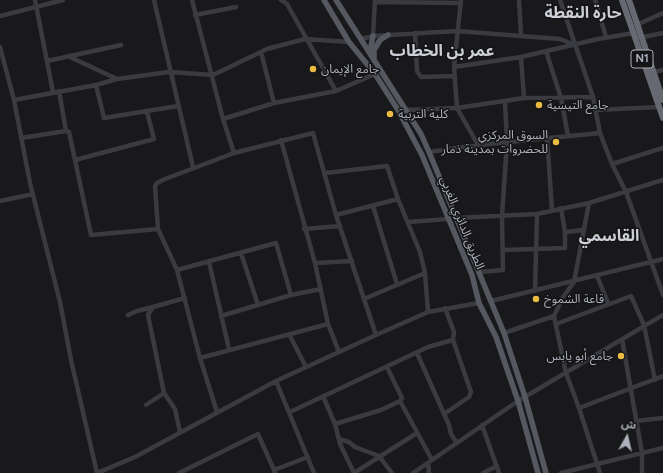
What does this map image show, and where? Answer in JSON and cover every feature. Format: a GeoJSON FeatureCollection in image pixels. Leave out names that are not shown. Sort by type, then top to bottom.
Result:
{"type":"FeatureCollection","features":[{"type":"Feature","properties":{"kind":"highway","name":"N1"},"geometry":{"type":"LineString","coordinates":[[622,0],[654,72],[663,99]]}},
{"type":"Feature","properties":{"kind":"highway","name":"N1"},"geometry":{"type":"LineString","coordinates":[[629,0],[634,26]]}},
{"type":"Feature","properties":{"kind":"highway","name":"N1"},"geometry":{"type":"LineString","coordinates":[[638,35],[663,118]]}},
{"type":"Feature","properties":{"kind":"main road","name":"الطريق الدائري الغربي"},"geometry":{"type":"LineString","coordinates":[[324,0],[349,42],[375,74],[416,142],[472,275],[479,303],[496,337],[518,401],[538,473]]}},
{"type":"Feature","properties":{"kind":"main road","name":"الطريق الدائري الغربي"},"geometry":{"type":"LineString","coordinates":[[336,0],[406,110],[429,152],[504,333],[525,397],[546,473]]}},
{"type":"Feature","properties":{"kind":"main road"},"geometry":{"type":"LineString","coordinates":[[374,59],[374,50],[380,40],[388,35]]}},
{"type":"Feature","properties":{"kind":"main road"},"geometry":{"type":"LineString","coordinates":[[374,36],[371,46],[374,59]]}},
{"type":"Feature","properties":{"kind":"main road"},"geometry":{"type":"LineString","coordinates":[[398,110],[406,110]]}},
{"type":"Feature","properties":{"kind":"main road"},"geometry":{"type":"LineString","coordinates":[[448,218],[456,218]]}},
{"type":"Feature","properties":{"kind":"main road"},"geometry":{"type":"LineString","coordinates":[[496,337],[504,333]]}},
{"type":"Feature","properties":{"kind":"street"},"geometry":{"type":"LineString","coordinates":[[35,0],[52,92]]}},
{"type":"Feature","properties":{"kind":"street"},"geometry":{"type":"LineString","coordinates":[[0,16],[63,0]]}},
{"type":"Feature","properties":{"kind":"street"},"geometry":{"type":"LineString","coordinates":[[154,0],[169,72],[193,167]]}},
{"type":"Feature","properties":{"kind":"street"},"geometry":{"type":"LineString","coordinates":[[192,0],[213,75],[223,119],[234,152]]}},
{"type":"Feature","properties":{"kind":"street"},"geometry":{"type":"LineString","coordinates":[[281,0],[287,4],[305,39],[336,91]]}},
{"type":"Feature","properties":{"kind":"street"},"geometry":{"type":"LineString","coordinates":[[519,0],[521,35]]}},
{"type":"Feature","properties":{"kind":"street"},"geometry":{"type":"LineString","coordinates":[[560,0],[593,97],[600,133],[612,164],[626,192],[663,296]]}},
{"type":"Feature","properties":{"kind":"street"},"geometry":{"type":"LineString","coordinates":[[595,0],[606,38]]}},
{"type":"Feature","properties":{"kind":"street"},"geometry":{"type":"LineString","coordinates":[[374,36],[375,1],[461,2],[454,67],[457,108],[478,145]]}},
{"type":"Feature","properties":{"kind":"street"},"geometry":{"type":"LineString","coordinates":[[195,15],[236,7]]}},
{"type":"Feature","properties":{"kind":"street"},"geometry":{"type":"LineString","coordinates":[[634,26],[663,13]]}},
{"type":"Feature","properties":{"kind":"street"},"geometry":{"type":"LineString","coordinates":[[361,38],[415,32],[457,31],[560,39],[575,45]]}},
{"type":"Feature","properties":{"kind":"street"},"geometry":{"type":"LineString","coordinates":[[415,32],[418,71],[421,77],[454,76]]}},
{"type":"Feature","properties":{"kind":"street"},"geometry":{"type":"LineString","coordinates":[[454,67],[521,57],[606,38],[663,33]]}},
{"type":"Feature","properties":{"kind":"street"},"geometry":{"type":"LineString","coordinates":[[14,100],[96,85],[117,79],[169,72],[213,75],[261,52],[283,44],[305,39],[349,42]]}},
{"type":"Feature","properties":{"kind":"street"},"geometry":{"type":"LineString","coordinates":[[47,61],[121,45]]}},
{"type":"Feature","properties":{"kind":"street"},"geometry":{"type":"LineString","coordinates":[[0,47],[1,58],[14,100],[33,194],[60,302],[72,367],[97,473],[128,460],[276,381],[376,335],[428,312],[479,303]]}},
{"type":"Feature","properties":{"kind":"street"},"geometry":{"type":"LineString","coordinates":[[546,51],[561,98],[568,136]]}},
{"type":"Feature","properties":{"kind":"street"},"geometry":{"type":"LineString","coordinates":[[261,52],[274,103]]}},
{"type":"Feature","properties":{"kind":"street"},"geometry":{"type":"LineString","coordinates":[[70,56],[117,79]]}},
{"type":"Feature","properties":{"kind":"street"},"geometry":{"type":"LineString","coordinates":[[521,57],[524,98]]}},
{"type":"Feature","properties":{"kind":"street"},"geometry":{"type":"LineString","coordinates":[[654,72],[663,70]]}},
{"type":"Feature","properties":{"kind":"street"},"geometry":{"type":"LineString","coordinates":[[223,119],[274,103],[336,91],[375,74]]}},
{"type":"Feature","properties":{"kind":"street"},"geometry":{"type":"LineString","coordinates":[[96,85],[104,118],[178,106]]}},
{"type":"Feature","properties":{"kind":"street"},"geometry":{"type":"LineString","coordinates":[[59,91],[66,131],[69,132],[91,235],[158,230]]}},
{"type":"Feature","properties":{"kind":"street"},"geometry":{"type":"LineString","coordinates":[[406,110],[457,108],[524,98],[593,97]]}},
{"type":"Feature","properties":{"kind":"street"},"geometry":{"type":"LineString","coordinates":[[480,272],[503,270],[502,216],[507,142],[505,102]]}},
{"type":"Feature","properties":{"kind":"street"},"geometry":{"type":"LineString","coordinates":[[595,110],[659,107]]}},
{"type":"Feature","properties":{"kind":"street"},"geometry":{"type":"LineString","coordinates":[[75,160],[154,139],[147,112]]}},
{"type":"Feature","properties":{"kind":"street"},"geometry":{"type":"LineString","coordinates":[[22,138],[66,131]]}},
{"type":"Feature","properties":{"kind":"street"},"geometry":{"type":"LineString","coordinates":[[217,412],[200,358],[185,298],[176,270],[158,230],[155,186],[157,183],[165,179],[234,152],[313,133],[326,173],[336,215],[376,335]]}},
{"type":"Feature","properties":{"kind":"street"},"geometry":{"type":"LineString","coordinates":[[429,152],[547,137],[600,133]]}},
{"type":"Feature","properties":{"kind":"street"},"geometry":{"type":"LineString","coordinates":[[547,137],[552,210]]}},
{"type":"Feature","properties":{"kind":"street"},"geometry":{"type":"LineString","coordinates":[[281,140],[314,263],[328,324],[339,352]]}},
{"type":"Feature","properties":{"kind":"street"},"geometry":{"type":"LineString","coordinates":[[612,164],[663,148]]}},
{"type":"Feature","properties":{"kind":"street"},"geometry":{"type":"LineString","coordinates":[[326,173],[387,166],[398,199],[420,252],[425,273],[428,312]]}},
{"type":"Feature","properties":{"kind":"street"},"geometry":{"type":"LineString","coordinates":[[456,218],[537,214],[589,203],[663,180]]}},
{"type":"Feature","properties":{"kind":"street"},"geometry":{"type":"LineString","coordinates":[[0,201],[33,194]]}},
{"type":"Feature","properties":{"kind":"street"},"geometry":{"type":"LineString","coordinates":[[336,215],[398,199]]}},
{"type":"Feature","properties":{"kind":"street"},"geometry":{"type":"LineString","coordinates":[[589,203],[574,282],[563,297],[554,316],[566,373],[600,473]]}},
{"type":"Feature","properties":{"kind":"street"},"geometry":{"type":"LineString","coordinates":[[372,206],[397,284]]}},
{"type":"Feature","properties":{"kind":"street"},"geometry":{"type":"LineString","coordinates":[[503,250],[565,248],[565,232],[561,208]]}},
{"type":"Feature","properties":{"kind":"street"},"geometry":{"type":"LineString","coordinates":[[535,291],[537,214]]}},
{"type":"Feature","properties":{"kind":"street"},"geometry":{"type":"LineString","coordinates":[[408,222],[448,218]]}},
{"type":"Feature","properties":{"kind":"street"},"geometry":{"type":"LineString","coordinates":[[304,229],[340,226]]}},
{"type":"Feature","properties":{"kind":"street"},"geometry":{"type":"LineString","coordinates":[[565,232],[584,230]]}},
{"type":"Feature","properties":{"kind":"street"},"geometry":{"type":"LineString","coordinates":[[176,270],[276,243],[291,295]]}},
{"type":"Feature","properties":{"kind":"street"},"geometry":{"type":"LineString","coordinates":[[242,253],[258,305]]}},
{"type":"Feature","properties":{"kind":"street"},"geometry":{"type":"LineString","coordinates":[[491,301],[574,282],[663,259]]}},
{"type":"Feature","properties":{"kind":"street"},"geometry":{"type":"LineString","coordinates":[[314,263],[352,260]]}},
{"type":"Feature","properties":{"kind":"street"},"geometry":{"type":"LineString","coordinates":[[209,262],[229,349]]}},
{"type":"Feature","properties":{"kind":"street"},"geometry":{"type":"LineString","coordinates":[[576,272],[578,277],[586,279]]}},
{"type":"Feature","properties":{"kind":"street"},"geometry":{"type":"LineString","coordinates":[[364,299],[425,273]]}},
{"type":"Feature","properties":{"kind":"street"},"geometry":{"type":"LineString","coordinates":[[597,276],[608,303]]}},
{"type":"Feature","properties":{"kind":"street"},"geometry":{"type":"LineString","coordinates":[[221,316],[291,295],[320,289]]}},
{"type":"Feature","properties":{"kind":"street"},"geometry":{"type":"LineString","coordinates":[[556,324],[608,303],[631,296],[644,325],[655,380]]}},
{"type":"Feature","properties":{"kind":"street"},"geometry":{"type":"LineString","coordinates":[[128,315],[137,311],[185,298]]}},
{"type":"Feature","properties":{"kind":"street"},"geometry":{"type":"LineString","coordinates":[[153,307],[148,315],[164,393],[175,409],[180,432]]}},
{"type":"Feature","properties":{"kind":"street"},"geometry":{"type":"LineString","coordinates":[[444,414],[469,397],[471,392],[453,340],[454,332],[445,308]]}},
{"type":"Feature","properties":{"kind":"street"},"geometry":{"type":"LineString","coordinates":[[413,473],[518,401],[663,315]]}},
{"type":"Feature","properties":{"kind":"street"},"geometry":{"type":"LineString","coordinates":[[504,333],[554,316]]}},
{"type":"Feature","properties":{"kind":"street"},"geometry":{"type":"LineString","coordinates":[[200,358],[229,349],[328,324]]}},
{"type":"Feature","properties":{"kind":"street"},"geometry":{"type":"LineString","coordinates":[[289,334],[306,367]]}},
{"type":"Feature","properties":{"kind":"street"},"geometry":{"type":"LineString","coordinates":[[622,339],[642,452],[642,473]]}},
{"type":"Feature","properties":{"kind":"street"},"geometry":{"type":"LineString","coordinates":[[290,412],[428,347],[453,340]]}},
{"type":"Feature","properties":{"kind":"street"},"geometry":{"type":"LineString","coordinates":[[417,353],[444,414],[451,434],[457,443]]}},
{"type":"Feature","properties":{"kind":"street"},"geometry":{"type":"LineString","coordinates":[[387,367],[402,398],[400,401],[417,432],[430,462],[429,473]]}},
{"type":"Feature","properties":{"kind":"street"},"geometry":{"type":"LineString","coordinates":[[579,408],[663,376]]}},
{"type":"Feature","properties":{"kind":"street"},"geometry":{"type":"LineString","coordinates":[[276,381],[314,473]]}},
{"type":"Feature","properties":{"kind":"street"},"geometry":{"type":"LineString","coordinates":[[146,405],[164,393]]}},
{"type":"Feature","properties":{"kind":"street"},"geometry":{"type":"LineString","coordinates":[[323,396],[335,424],[339,439],[354,473],[417,432]]}},
{"type":"Feature","properties":{"kind":"street"},"geometry":{"type":"LineString","coordinates":[[335,424],[381,410],[400,401]]}},
{"type":"Feature","properties":{"kind":"street"},"geometry":{"type":"LineString","coordinates":[[636,421],[663,418]]}},
{"type":"Feature","properties":{"kind":"street"},"geometry":{"type":"LineString","coordinates":[[482,425],[499,473]]}},
{"type":"Feature","properties":{"kind":"street"},"geometry":{"type":"LineString","coordinates":[[179,473],[258,434],[274,472],[308,457]]}},
{"type":"Feature","properties":{"kind":"street"},"geometry":{"type":"LineString","coordinates":[[339,439],[350,442],[355,446],[379,456],[392,473]]}},
{"type":"Feature","properties":{"kind":"street"},"geometry":{"type":"LineString","coordinates":[[561,473],[596,463],[663,448]]}},
{"type":"Feature","properties":{"kind":"street"},"geometry":{"type":"LineString","coordinates":[[482,473],[496,466]]}},
{"type":"Feature","properties":{"kind":"place","name":"جامع الإيمان"},"geometry":{"type":"Point","coordinates":[313,69]}},
{"type":"Feature","properties":{"kind":"place","name":"جامع التيسية"},"geometry":{"type":"Point","coordinates":[539,105]}},
{"type":"Feature","properties":{"kind":"place","name":"كلية التربية"},"geometry":{"type":"Point","coordinates":[390,114]}},
{"type":"Feature","properties":{"kind":"place","name":"السوق المركزي للحضروات بمدينة ذمار"},"geometry":{"type":"Point","coordinates":[556,142]}},
{"type":"Feature","properties":{"kind":"place","name":"قاعة الشموخ"},"geometry":{"type":"Point","coordinates":[536,299]}},
{"type":"Feature","properties":{"kind":"place","name":"جامع أبو يابس"},"geometry":{"type":"Point","coordinates":[621,356]}},
{"type":"Feature","properties":{"kind":"district","name":"حارة النقطة"},"geometry":{"type":"Point","coordinates":[583,13]}},
{"type":"Feature","properties":{"kind":"district","name":"عمر بن الخطاب"},"geometry":{"type":"Point","coordinates":[442,51]}},
{"type":"Feature","properties":{"kind":"district","name":"القاسمي"},"geometry":{"type":"Point","coordinates":[609,236]}}]}
